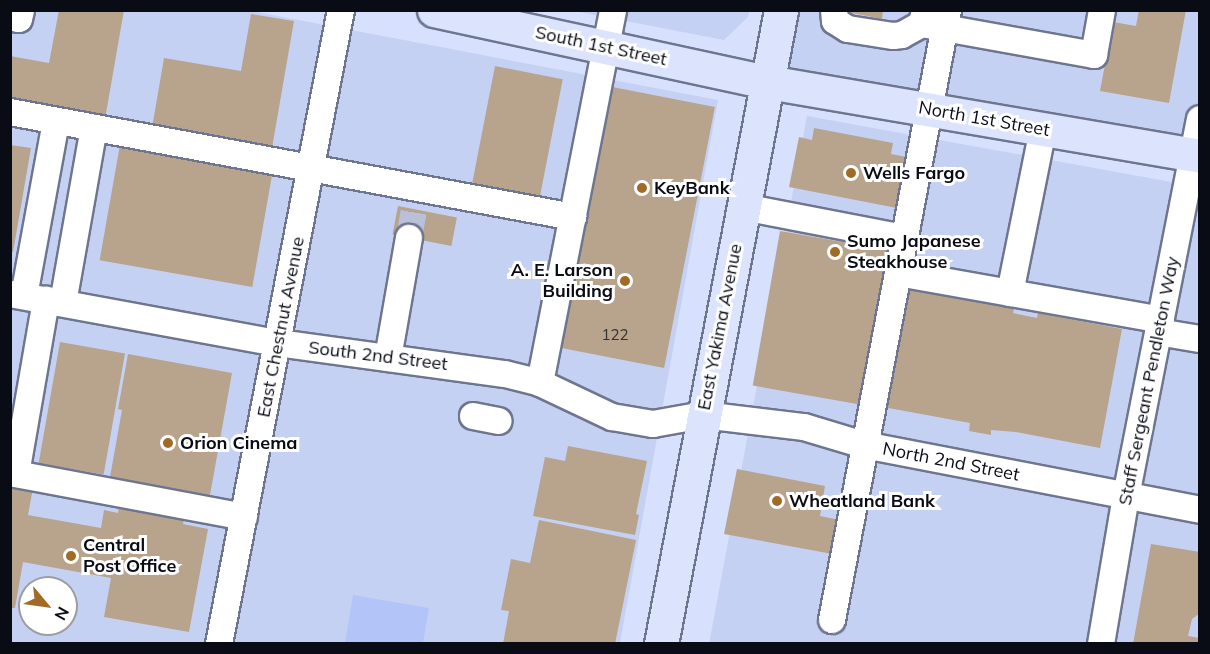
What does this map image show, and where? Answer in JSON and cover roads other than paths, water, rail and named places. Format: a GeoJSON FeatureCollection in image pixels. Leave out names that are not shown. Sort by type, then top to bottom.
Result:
{"type":"FeatureCollection","features":[{"type":"Feature","properties":{"kind":"main road","name":"South 1st Street"},"geometry":{"type":"LineString","coordinates":[[434,10],[768,82]]}},
{"type":"Feature","properties":{"kind":"main road","name":"East Yakima Avenue"},"geometry":{"type":"LineString","coordinates":[[661,644],[781,10]]}},
{"type":"Feature","properties":{"kind":"main road","name":"North 1st Street"},"geometry":{"type":"LineString","coordinates":[[768,82],[1196,155]]}},
{"type":"Feature","properties":{"kind":"street"},"geometry":{"type":"LineString","coordinates":[[10,17],[20,19],[21,10]]}},
{"type":"Feature","properties":{"kind":"street","name":"East Chestnut Avenue"},"geometry":{"type":"LineString","coordinates":[[219,644],[341,10]]}},
{"type":"Feature","properties":{"kind":"street"},"geometry":{"type":"LineString","coordinates":[[540,383],[613,10]]}},
{"type":"Feature","properties":{"kind":"street"},"geometry":{"type":"LineString","coordinates":[[834,10],[835,21],[848,29],[893,36],[902,35],[935,18],[1094,55],[1102,10]]}},
{"type":"Feature","properties":{"kind":"street"},"geometry":{"type":"LineString","coordinates":[[832,620],[930,110],[935,18]]}},
{"type":"Feature","properties":{"kind":"street"},"geometry":{"type":"LineString","coordinates":[[10,112],[310,169],[417,199],[573,217]]}},
{"type":"Feature","properties":{"kind":"street","name":"Staff Sergeant Pendleton Way"},"geometry":{"type":"LineString","coordinates":[[1101,644],[1126,496],[1159,326],[1196,155],[1200,119]]}},
{"type":"Feature","properties":{"kind":"street"},"geometry":{"type":"LineString","coordinates":[[56,121],[13,473],[244,517]]}},
{"type":"Feature","properties":{"kind":"street"},"geometry":{"type":"LineString","coordinates":[[36,298],[94,128]]}},
{"type":"Feature","properties":{"kind":"street"},"geometry":{"type":"LineString","coordinates":[[1010,293],[1043,129]]}},
{"type":"Feature","properties":{"kind":"street"},"geometry":{"type":"LineString","coordinates":[[743,207],[904,238]]}},
{"type":"Feature","properties":{"kind":"street"},"geometry":{"type":"LineString","coordinates":[[388,358],[410,238]]}},
{"type":"Feature","properties":{"kind":"street"},"geometry":{"type":"LineString","coordinates":[[898,273],[1010,293],[1159,326],[1200,339]]}},
{"type":"Feature","properties":{"kind":"street","name":"South 2nd Street"},"geometry":{"type":"LineString","coordinates":[[36,298],[278,343],[505,374],[540,383],[612,417],[652,424],[703,415]]}},
{"type":"Feature","properties":{"kind":"street","name":"North 2nd Street"},"geometry":{"type":"LineString","coordinates":[[703,415],[804,427],[864,445],[1200,510]]}},
{"type":"Feature","properties":{"kind":"street"},"geometry":{"type":"LineString","coordinates":[[473,416],[499,422]]}},
{"type":"Feature","properties":{"kind":"tunnel"},"geometry":{"type":"LineString","coordinates":[[409,238],[414,209]]}},
{"type":"Feature","properties":{"kind":"place","name":"Wells Fargo"},"geometry":{"type":"Point","coordinates":[851,173]}},
{"type":"Feature","properties":{"kind":"place","name":"KeyBank"},"geometry":{"type":"Point","coordinates":[642,188]}},
{"type":"Feature","properties":{"kind":"place","name":"Sumo Japanese Steakhouse"},"geometry":{"type":"Point","coordinates":[835,252]}},
{"type":"Feature","properties":{"kind":"place","name":"A. E. Larson Building"},"geometry":{"type":"Point","coordinates":[625,281]}},
{"type":"Feature","properties":{"kind":"place","name":"Orion Cinema"},"geometry":{"type":"Point","coordinates":[168,443]}},
{"type":"Feature","properties":{"kind":"place","name":"Wheatland Bank"},"geometry":{"type":"Point","coordinates":[777,501]}},
{"type":"Feature","properties":{"kind":"place","name":"Central Post Office"},"geometry":{"type":"Point","coordinates":[71,556]}}]}
